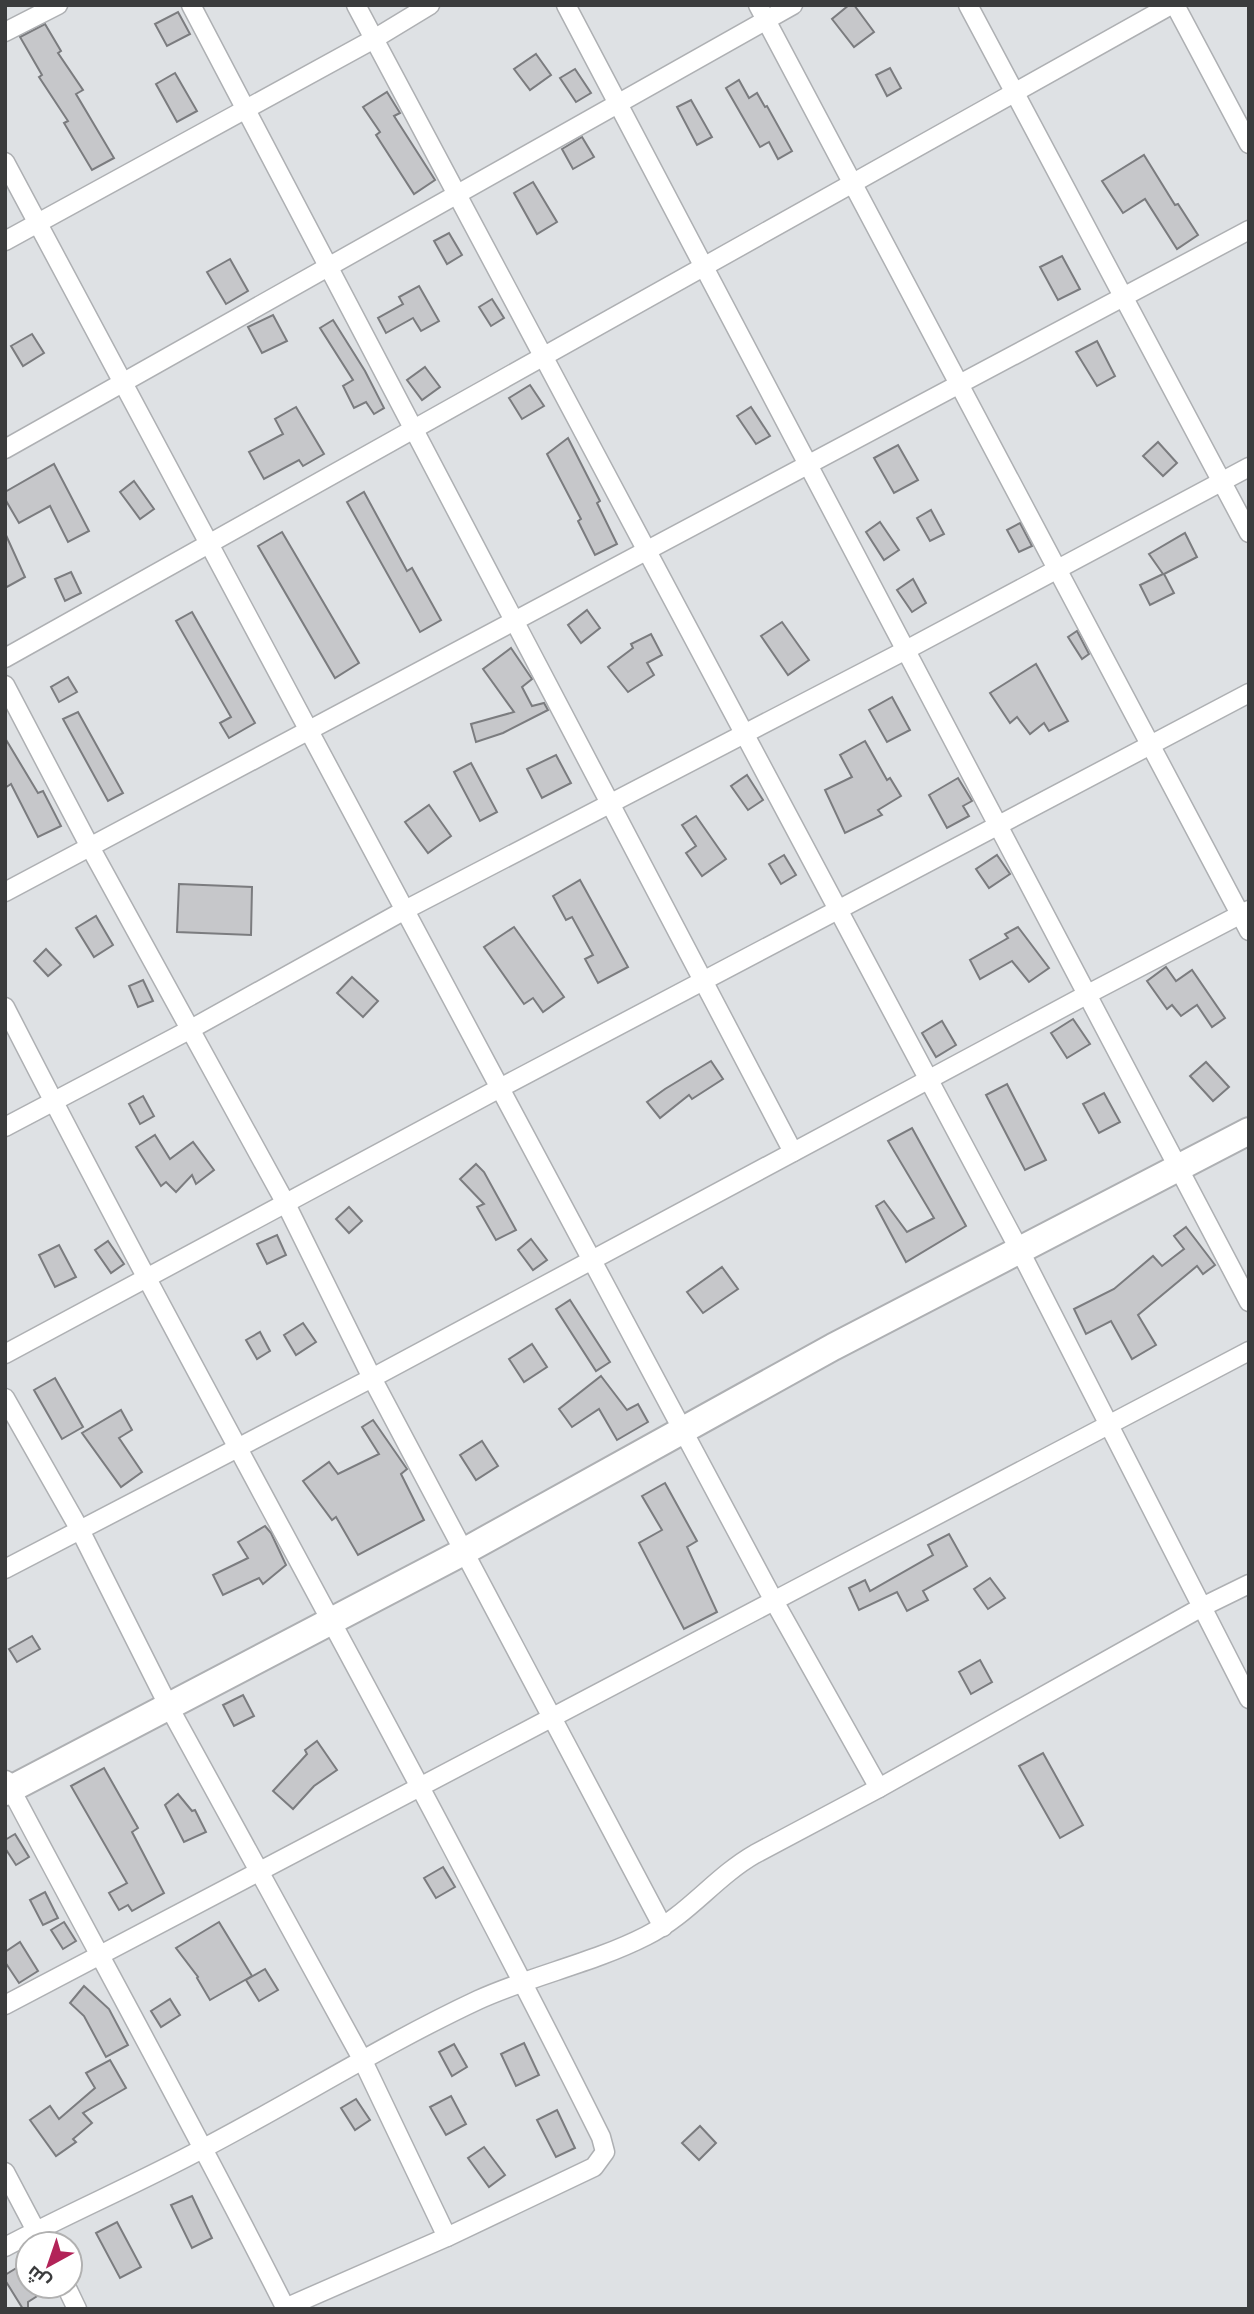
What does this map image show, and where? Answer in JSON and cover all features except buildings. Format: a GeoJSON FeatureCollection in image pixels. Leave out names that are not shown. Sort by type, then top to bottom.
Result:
{"type":"FeatureCollection","features":[{"type":"Feature","properties":{"kind":"main road"},"geometry":{"type":"LineString","coordinates":[[7,1786],[169,1707],[465,1551],[833,1347],[1249,1131]]}},
{"type":"Feature","properties":{"kind":"street"},"geometry":{"type":"LineString","coordinates":[[5,32],[58,5]]}},
{"type":"Feature","properties":{"kind":"street"},"geometry":{"type":"LineString","coordinates":[[191,5],[793,1152]]}},
{"type":"Feature","properties":{"kind":"street"},"geometry":{"type":"LineString","coordinates":[[356,5],[1020,1251],[1249,1699]]}},
{"type":"Feature","properties":{"kind":"street"},"geometry":{"type":"LineString","coordinates":[[5,241],[374,39],[430,5]]}},
{"type":"Feature","properties":{"kind":"street"},"geometry":{"type":"LineString","coordinates":[[566,5],[1249,1302]]}},
{"type":"Feature","properties":{"kind":"street"},"geometry":{"type":"LineString","coordinates":[[5,449],[618,104],[762,13],[793,5]]}},
{"type":"Feature","properties":{"kind":"street"},"geometry":{"type":"LineString","coordinates":[[968,5],[1249,533]]}},
{"type":"Feature","properties":{"kind":"street"},"geometry":{"type":"LineString","coordinates":[[5,658],[1173,5],[1249,144]]}},
{"type":"Feature","properties":{"kind":"street"},"geometry":{"type":"LineString","coordinates":[[762,13],[1150,745],[1244,912],[1249,931]]}},
{"type":"Feature","properties":{"kind":"street"},"geometry":{"type":"LineString","coordinates":[[5,162],[774,1601],[879,1788]]}},
{"type":"Feature","properties":{"kind":"street"},"geometry":{"type":"LineString","coordinates":[[5,892],[1249,230]]}},
{"type":"Feature","properties":{"kind":"street"},"geometry":{"type":"LineString","coordinates":[[5,1127],[191,1029],[405,910],[906,650],[1249,467]]}},
{"type":"Feature","properties":{"kind":"street"},"geometry":{"type":"LineString","coordinates":[[5,685],[90,847],[285,1202],[372,1378],[663,1927]]}},
{"type":"Feature","properties":{"kind":"street"},"geometry":{"type":"LineString","coordinates":[[5,1354],[285,1202],[1249,694]]}},
{"type":"Feature","properties":{"kind":"street"},"geometry":{"type":"LineString","coordinates":[[5,1569],[372,1378],[1244,912]]}},
{"type":"Feature","properties":{"kind":"street"},"geometry":{"type":"LineString","coordinates":[[5,1007],[146,1277],[523,1980],[601,2137],[605,2152],[594,2167],[447,2237],[286,2308],[205,2148],[7,1786]]}},
{"type":"Feature","properties":{"kind":"street"},"geometry":{"type":"LineString","coordinates":[[5,2006],[1249,1351]]}},
{"type":"Feature","properties":{"kind":"street"},"geometry":{"type":"LineString","coordinates":[[5,1398],[80,1530],[169,1707],[362,2059],[447,2237]]}},
{"type":"Feature","properties":{"kind":"street"},"geometry":{"type":"LineString","coordinates":[[53,2230],[362,2059],[523,1980],[612,1952],[663,1927],[736,1866],[1202,1606],[1249,1584]]}},
{"type":"Feature","properties":{"kind":"street"},"geometry":{"type":"LineString","coordinates":[[5,2172],[36,2230]]}}]}
